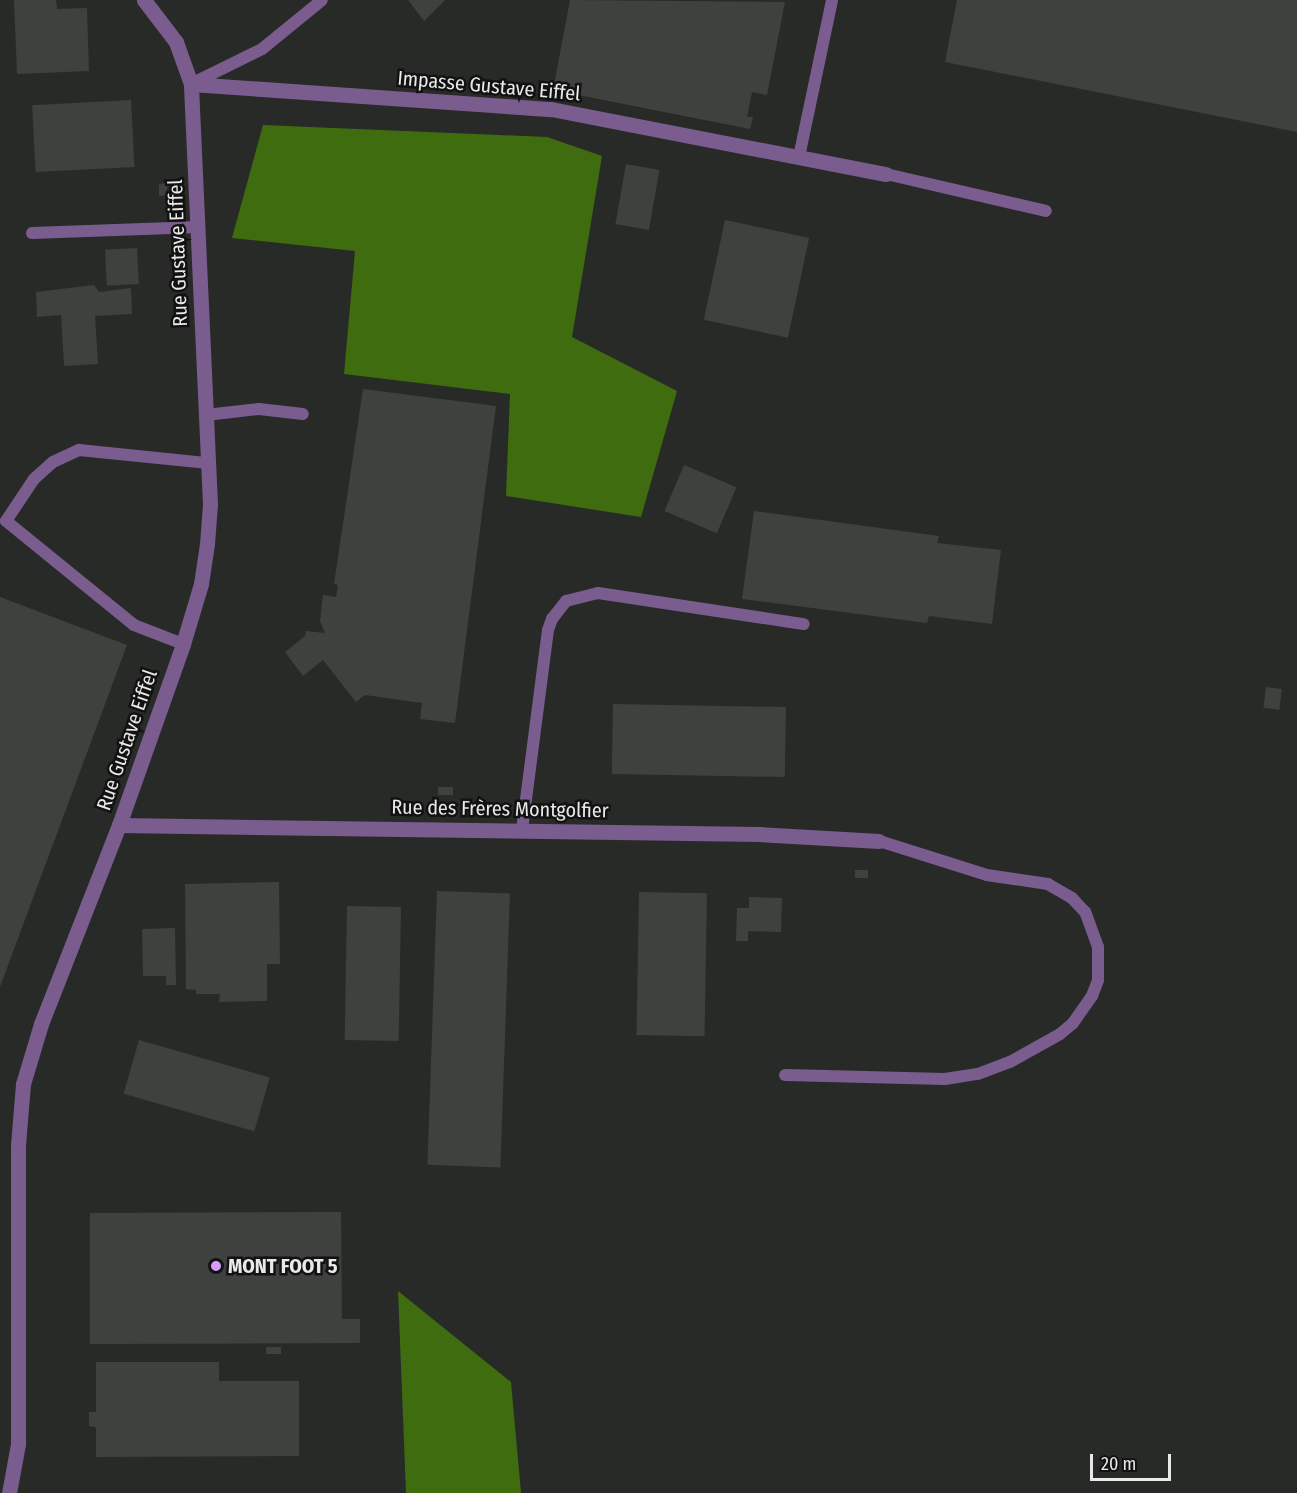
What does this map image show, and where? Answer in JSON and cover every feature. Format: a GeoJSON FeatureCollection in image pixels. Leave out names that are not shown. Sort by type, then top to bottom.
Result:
{"type":"FeatureCollection","features":[{"type":"Feature","properties":{"kind":"street","name":"Rue Gustave Eiffel"},"geometry":{"type":"LineString","coordinates":[[9,1493],[18,1444],[18,1145],[23,1084],[41,1024],[119,825],[183,644],[201,584],[207,544],[208,463],[191,84],[176,42],[144,0]]}},
{"type":"Feature","properties":{"kind":"street","name":"Impasse Gustave Eiffel"},"geometry":{"type":"LineString","coordinates":[[191,84],[551,109],[886,174]]}},
{"type":"Feature","properties":{"kind":"street","name":"Rue des Frères Montgolfier"},"geometry":{"type":"LineString","coordinates":[[119,825],[846,836],[879,841]]}},
{"type":"Feature","properties":{"kind":"lane"},"geometry":{"type":"LineString","coordinates":[[191,84],[262,49],[322,0]]}},
{"type":"Feature","properties":{"kind":"lane"},"geometry":{"type":"LineString","coordinates":[[799,158],[832,0]]}},
{"type":"Feature","properties":{"kind":"lane"},"geometry":{"type":"LineString","coordinates":[[886,174],[1046,211]]}},
{"type":"Feature","properties":{"kind":"lane"},"geometry":{"type":"LineString","coordinates":[[32,233],[199,227]]}},
{"type":"Feature","properties":{"kind":"lane"},"geometry":{"type":"LineString","coordinates":[[206,415],[259,409],[303,414]]}},
{"type":"Feature","properties":{"kind":"lane"},"geometry":{"type":"LineString","coordinates":[[183,644],[134,625],[6,521],[34,479],[53,462],[79,450],[208,463]]}},
{"type":"Feature","properties":{"kind":"lane"},"geometry":{"type":"LineString","coordinates":[[522,830],[548,630],[552,619],[566,601],[598,593],[804,624]]}},
{"type":"Feature","properties":{"kind":"lane"},"geometry":{"type":"LineString","coordinates":[[785,1075],[945,1079],[978,1074],[1010,1062],[1060,1034],[1073,1023],[1092,996],[1098,980],[1098,947],[1089,920],[1072,898],[1048,884],[987,874],[879,841]]}},
{"type":"Feature","properties":{"kind":"green space"},"geometry":{"type":"Polygon","coordinates":[[[263,125],[547,137],[602,156],[572,337],[677,391],[641,517],[506,496],[510,394],[344,374],[355,251],[232,238],[263,125]]]}},
{"type":"Feature","properties":{"kind":"green space"},"geometry":{"type":"Polygon","coordinates":[[[398,1291],[511,1382],[521,1493],[406,1493],[398,1291]]]}},
{"type":"Feature","properties":{"kind":"building"},"geometry":{"type":"Polygon","coordinates":[[[14,0],[56,0],[57,9],[87,8],[89,71],[17,74],[14,0]]]}},
{"type":"Feature","properties":{"kind":"building"},"geometry":{"type":"Polygon","coordinates":[[[408,0],[445,0],[424,21],[408,0]]]}},
{"type":"Feature","properties":{"kind":"building"},"geometry":{"type":"Polygon","coordinates":[[[570,0],[785,2],[767,95],[752,92],[747,117],[753,117],[750,129],[553,90],[570,0]]]}},
{"type":"Feature","properties":{"kind":"building"},"geometry":{"type":"Polygon","coordinates":[[[957,0],[1297,0],[1297,132],[945,62],[957,0]]]}},
{"type":"Feature","properties":{"kind":"building"},"geometry":{"type":"Polygon","coordinates":[[[131,100],[135,167],[36,172],[32,105],[131,100]]]}},
{"type":"Feature","properties":{"kind":"building"},"geometry":{"type":"Polygon","coordinates":[[[626,164],[659,170],[649,230],[615,224],[626,164]]]}},
{"type":"Feature","properties":{"kind":"building"},"geometry":{"type":"Polygon","coordinates":[[[167,183],[167,195],[159,196],[159,184],[167,183]]]}},
{"type":"Feature","properties":{"kind":"building"},"geometry":{"type":"Polygon","coordinates":[[[725,220],[809,238],[788,338],[704,320],[725,220]]]}},
{"type":"Feature","properties":{"kind":"building"},"geometry":{"type":"Polygon","coordinates":[[[137,248],[139,284],[107,286],[105,250],[137,248]]]}},
{"type":"Feature","properties":{"kind":"building"},"geometry":{"type":"Polygon","coordinates":[[[94,285],[99,292],[131,288],[132,314],[95,316],[98,364],[64,366],[61,315],[37,317],[36,292],[94,285]]]}},
{"type":"Feature","properties":{"kind":"building"},"geometry":{"type":"Polygon","coordinates":[[[363,389],[496,406],[455,723],[420,719],[422,703],[365,695],[356,702],[323,660],[303,676],[285,652],[305,636],[306,631],[325,633],[320,621],[323,595],[336,597],[338,585],[334,584],[363,389]]]}},
{"type":"Feature","properties":{"kind":"building"},"geometry":{"type":"Polygon","coordinates":[[[684,465],[736,487],[717,533],[664,511],[684,465]]]}},
{"type":"Feature","properties":{"kind":"building"},"geometry":{"type":"Polygon","coordinates":[[[754,511],[939,536],[937,543],[1001,550],[992,624],[929,616],[927,623],[742,599],[754,511]]]}},
{"type":"Feature","properties":{"kind":"building"},"geometry":{"type":"Polygon","coordinates":[[[0,597],[127,645],[0,987],[0,597]]]}},
{"type":"Feature","properties":{"kind":"building"},"geometry":{"type":"Polygon","coordinates":[[[1266,687],[1282,689],[1279,710],[1263,708],[1266,687]]]}},
{"type":"Feature","properties":{"kind":"building"},"geometry":{"type":"Polygon","coordinates":[[[613,704],[786,707],[785,777],[612,774],[613,704]]]}},
{"type":"Feature","properties":{"kind":"building"},"geometry":{"type":"Polygon","coordinates":[[[438,787],[453,787],[453,795],[438,795],[438,787]]]}},
{"type":"Feature","properties":{"kind":"building"},"geometry":{"type":"Polygon","coordinates":[[[855,870],[868,870],[868,878],[855,878],[855,870]]]}},
{"type":"Feature","properties":{"kind":"building"},"geometry":{"type":"Polygon","coordinates":[[[279,882],[280,964],[267,964],[267,1001],[219,1002],[220,994],[196,994],[196,990],[186,989],[185,884],[279,882]]]}},
{"type":"Feature","properties":{"kind":"building"},"geometry":{"type":"Polygon","coordinates":[[[437,891],[510,894],[500,1167],[427,1165],[437,891]]]}},
{"type":"Feature","properties":{"kind":"building"},"geometry":{"type":"Polygon","coordinates":[[[639,892],[707,893],[704,1036],[637,1035],[639,892]]]}},
{"type":"Feature","properties":{"kind":"building"},"geometry":{"type":"Polygon","coordinates":[[[749,897],[782,898],[781,932],[748,931],[748,941],[736,941],[737,908],[749,908],[749,897]]]}},
{"type":"Feature","properties":{"kind":"building"},"geometry":{"type":"Polygon","coordinates":[[[347,906],[401,907],[399,1041],[345,1040],[347,906]]]}},
{"type":"Feature","properties":{"kind":"building"},"geometry":{"type":"Polygon","coordinates":[[[175,928],[176,985],[166,985],[166,976],[143,976],[142,929],[175,928]]]}},
{"type":"Feature","properties":{"kind":"building"},"geometry":{"type":"Polygon","coordinates":[[[139,1040],[270,1077],[254,1131],[124,1094],[139,1040]]]}},
{"type":"Feature","properties":{"kind":"building","name":"MONT FOOT 5"},"geometry":{"type":"Polygon","coordinates":[[[341,1212],[342,1319],[360,1319],[360,1343],[90,1344],[90,1213],[341,1212]]]}},
{"type":"Feature","properties":{"kind":"building"},"geometry":{"type":"Polygon","coordinates":[[[266,1347],[281,1347],[281,1354],[266,1354],[266,1347]]]}},
{"type":"Feature","properties":{"kind":"building"},"geometry":{"type":"Polygon","coordinates":[[[96,1362],[219,1362],[219,1381],[299,1381],[299,1456],[96,1457],[96,1427],[89,1426],[89,1412],[96,1412],[96,1362]]]}},
{"type":"Feature","properties":{"kind":"place","name":"MONT FOOT 5"},"geometry":{"type":"Point","coordinates":[216,1266]}}]}
